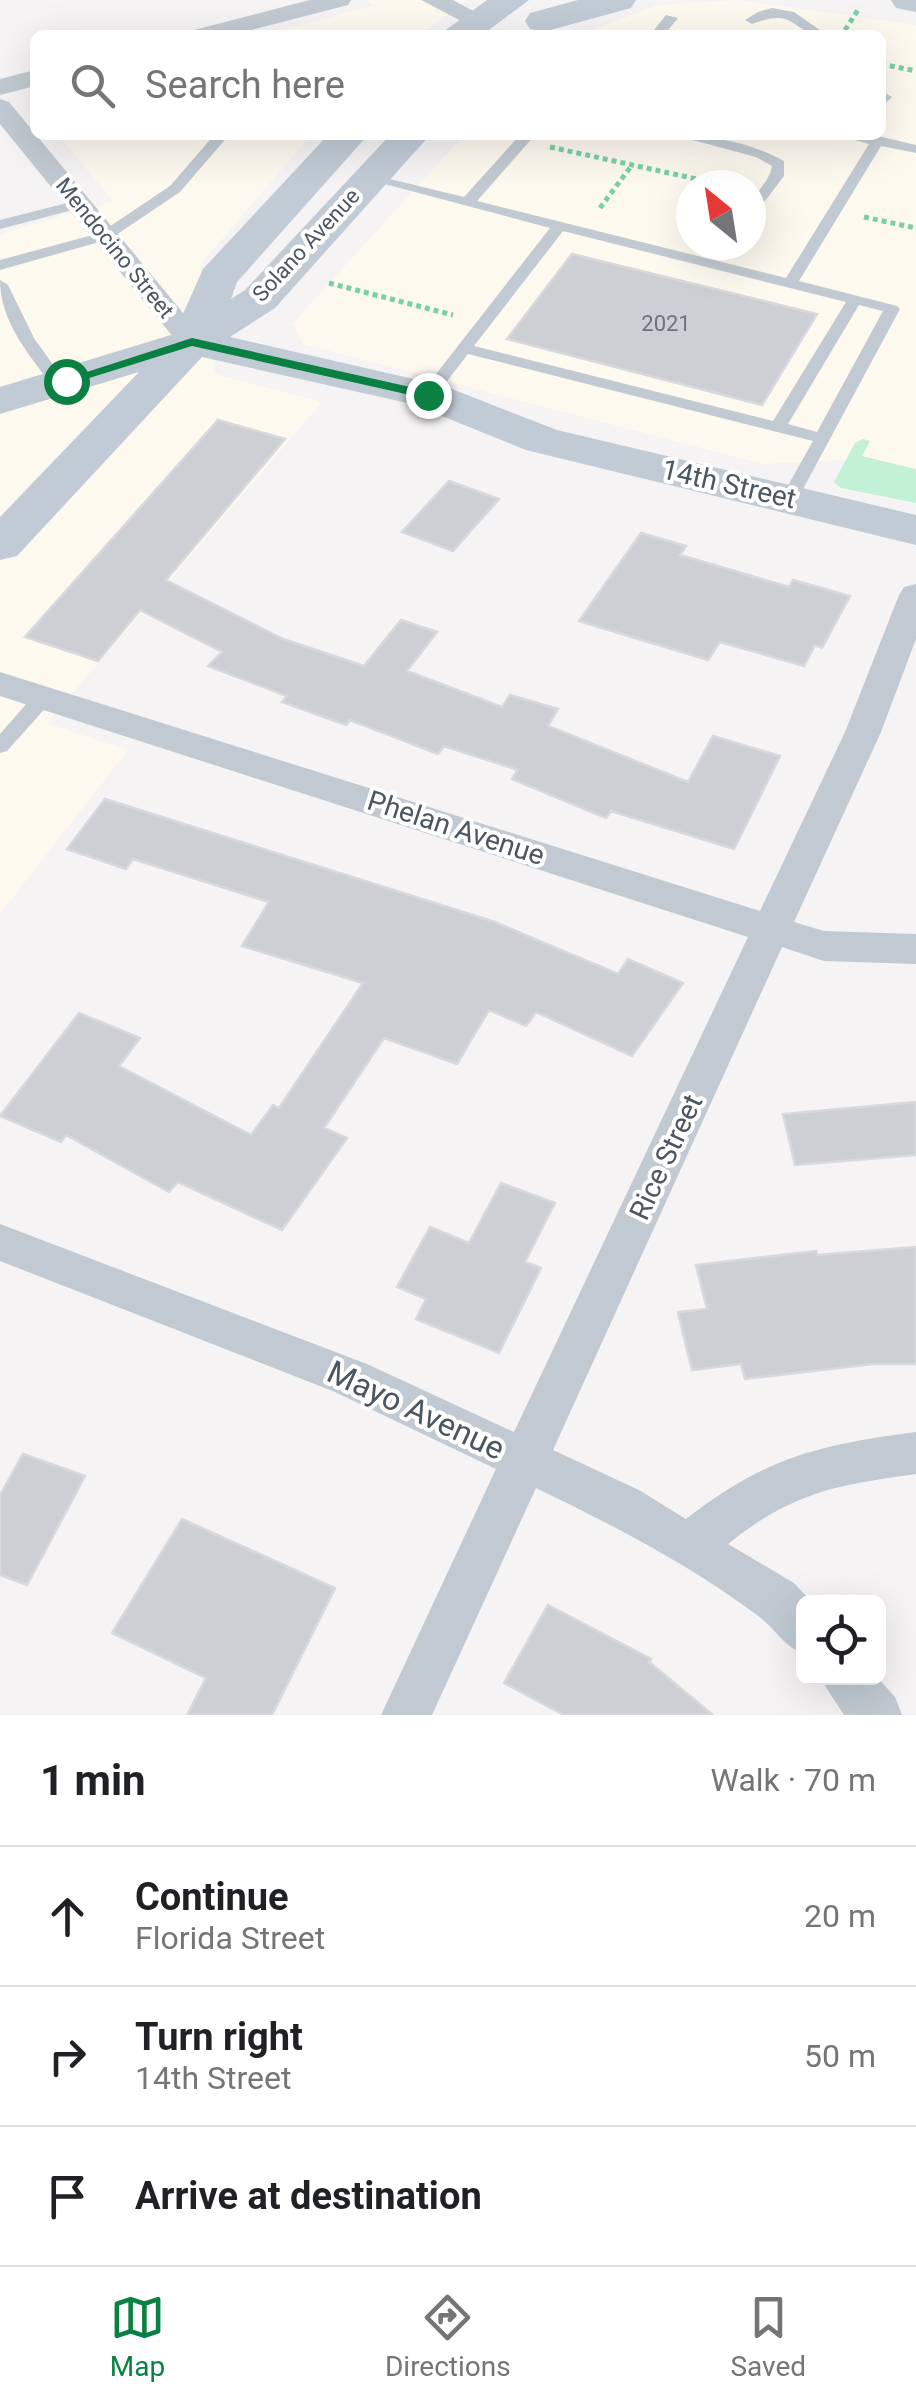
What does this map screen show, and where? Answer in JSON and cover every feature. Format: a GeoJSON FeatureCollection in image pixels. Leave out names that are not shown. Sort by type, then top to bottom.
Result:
{"type":"FeatureCollection","features":[{"type":"Feature","properties":{"kind":"main road"},"geometry":{"type":"LineString","coordinates":[[468,28],[511,0]]}},
{"type":"Feature","properties":{"kind":"main road"},"geometry":{"type":"LineString","coordinates":[[533,28],[574,0]]}},
{"type":"Feature","properties":{"kind":"main road"},"geometry":{"type":"LineString","coordinates":[[533,28],[618,0]]}},
{"type":"Feature","properties":{"kind":"main road","name":"Solano Avenue"},"geometry":{"type":"LineString","coordinates":[[192,342],[218,278],[344,140]]}},
{"type":"Feature","properties":{"kind":"main road"},"geometry":{"type":"LineString","coordinates":[[369,178],[380,140]]}},
{"type":"Feature","properties":{"kind":"main road","name":"Solano Avenue"},"geometry":{"type":"LineString","coordinates":[[0,546],[192,342],[260,300],[406,140]]}},
{"type":"Feature","properties":{"kind":"main road"},"geometry":{"type":"LineString","coordinates":[[0,400],[192,342]]}},
{"type":"Feature","properties":{"kind":"main road","name":"14th Street"},"geometry":{"type":"LineString","coordinates":[[192,342],[428,395],[542,440]]}},
{"type":"Feature","properties":{"kind":"main road","name":"14th Street"},"geometry":{"type":"LineString","coordinates":[[192,342],[346,402],[471,434],[542,440],[916,530]]}},
{"type":"Feature","properties":{"kind":"street"},"geometry":{"type":"LineString","coordinates":[[222,30],[339,0]]}},
{"type":"Feature","properties":{"kind":"street"},"geometry":{"type":"LineString","coordinates":[[433,0],[468,28]]}},
{"type":"Feature","properties":{"kind":"street"},"geometry":{"type":"LineString","coordinates":[[0,87],[30,79]]}},
{"type":"Feature","properties":{"kind":"street","name":"Mendocino Street"},"geometry":{"type":"LineString","coordinates":[[0,108],[192,342]]}},
{"type":"Feature","properties":{"kind":"street","name":"Rice Street"},"geometry":{"type":"LineString","coordinates":[[406,1715],[863,732],[916,595]]}},
{"type":"Feature","properties":{"kind":"street","name":"Phelan Avenue"},"geometry":{"type":"LineString","coordinates":[[0,684],[824,946],[916,949]]}},
{"type":"Feature","properties":{"kind":"street","name":"Mayo Avenue"},"geometry":{"type":"LineString","coordinates":[[0,1242],[351,1378],[622,1506],[777,1600],[796,1621]]}},
{"type":"Feature","properties":{"kind":"street"},"geometry":{"type":"LineString","coordinates":[[688,1546],[748,1499],[826,1465],[916,1452]]}},
{"type":"Feature","properties":{"kind":"street"},"geometry":{"type":"LineString","coordinates":[[850,1685],[877,1715]]}},
{"type":"Feature","properties":{"kind":"lane"},"geometry":{"type":"LineString","coordinates":[[752,20],[760,14],[787,14],[810,24],[812,30]]}},
{"type":"Feature","properties":{"kind":"lane"},"geometry":{"type":"LineString","coordinates":[[661,30],[672,18]]}},
{"type":"Feature","properties":{"kind":"lane"},"geometry":{"type":"LineString","coordinates":[[0,265],[104,236],[176,189],[218,140]]}},
{"type":"Feature","properties":{"kind":"lane"},"geometry":{"type":"LineString","coordinates":[[467,203],[523,140]]}},
{"type":"Feature","properties":{"kind":"lane"},"geometry":{"type":"LineString","coordinates":[[702,140],[761,154],[779,164],[777,176],[766,190]]}},
{"type":"Feature","properties":{"kind":"lane"},"geometry":{"type":"LineString","coordinates":[[790,283],[878,140],[916,149]]}},
{"type":"Feature","properties":{"kind":"lane"},"geometry":{"type":"LineString","coordinates":[[369,178],[892,309],[790,498]]}},
{"type":"Feature","properties":{"kind":"lane"},"geometry":{"type":"LineString","coordinates":[[0,226],[79,204]]}},
{"type":"Feature","properties":{"kind":"lane"},"geometry":{"type":"LineString","coordinates":[[428,395],[559,226]]}},
{"type":"Feature","properties":{"kind":"lane"},"geometry":{"type":"LineString","coordinates":[[0,285],[26,339],[58,383]]}},
{"type":"Feature","properties":{"kind":"lane"},"geometry":{"type":"LineString","coordinates":[[778,427],[856,299]]}},
{"type":"Feature","properties":{"kind":"lane"},"geometry":{"type":"LineString","coordinates":[[462,348],[822,438]]}},
{"type":"Feature","properties":{"kind":"lane"},"geometry":{"type":"LineString","coordinates":[[0,746],[44,698]]}},
{"type":"Feature","properties":{"kind":"path"},"geometry":{"type":"LineString","coordinates":[[844,30],[858,10]]}},
{"type":"Feature","properties":{"kind":"path"},"geometry":{"type":"LineString","coordinates":[[886,65],[916,72]]}},
{"type":"Feature","properties":{"kind":"path"},"geometry":{"type":"LineString","coordinates":[[533,140],[676,175]]}},
{"type":"Feature","properties":{"kind":"path"},"geometry":{"type":"LineString","coordinates":[[583,232],[632,165]]}},
{"type":"Feature","properties":{"kind":"path"},"geometry":{"type":"LineString","coordinates":[[325,282],[483,324]]}},
{"type":"Feature","properties":{"kind":"shaded area"},"geometry":{"type":"Polygon","coordinates":[[[367,0],[466,0],[427,30],[282,30],[373,6],[367,0]]]}},
{"type":"Feature","properties":{"kind":"shaded area"},"geometry":{"type":"Polygon","coordinates":[[[738,0],[916,25],[916,474],[861,459],[763,464],[303,344],[292,324],[459,140],[886,140],[886,30],[591,30],[658,5],[738,0]]]}},
{"type":"Feature","properties":{"kind":"shaded area"},"geometry":{"type":"Polygon","coordinates":[[[62,140],[307,140],[200,265],[215,374],[322,402],[47,723],[128,750],[0,914],[0,234],[113,201],[62,140]]]}},
{"type":"Feature","properties":{"kind":"green space"},"geometry":{"type":"Polygon","coordinates":[[[870,441],[862,456],[916,469],[916,503],[841,488],[834,482],[855,443],[870,441]]]}},
{"type":"Feature","properties":{"kind":"building"},"geometry":{"type":"Polygon","coordinates":[[[572,254],[817,314],[762,405],[507,339],[572,254]]]}},
{"type":"Feature","properties":{"kind":"building"},"geometry":{"type":"Polygon","coordinates":[[[218,420],[285,439],[166,580],[283,639],[364,666],[401,620],[437,632],[407,671],[502,707],[510,695],[558,709],[548,726],[688,782],[713,736],[780,756],[734,849],[611,811],[606,818],[512,779],[518,770],[444,746],[438,754],[350,720],[346,725],[282,702],[287,696],[208,666],[222,652],[140,610],[98,661],[25,637],[218,420]]]}},
{"type":"Feature","properties":{"kind":"building"},"geometry":{"type":"Polygon","coordinates":[[[449,481],[499,499],[453,551],[402,532],[449,481]]]}},
{"type":"Feature","properties":{"kind":"building"},"geometry":{"type":"Polygon","coordinates":[[[641,533],[686,546],[680,555],[789,587],[793,580],[850,596],[822,648],[815,645],[804,666],[720,642],[708,660],[579,621],[641,533]]]}},
{"type":"Feature","properties":{"kind":"building"},"geometry":{"type":"Polygon","coordinates":[[[105,799],[492,921],[618,974],[628,959],[683,983],[632,1056],[536,1012],[526,1026],[489,1010],[457,1064],[384,1038],[324,1128],[347,1138],[282,1230],[178,1182],[169,1192],[66,1135],[61,1142],[0,1116],[79,1013],[140,1038],[119,1066],[251,1135],[273,1105],[279,1108],[363,983],[242,946],[269,902],[133,859],[126,869],[67,849],[105,799]]]}},
{"type":"Feature","properties":{"kind":"building"},"geometry":{"type":"Polygon","coordinates":[[[916,1102],[916,1155],[795,1165],[783,1114],[916,1102]]]}},
{"type":"Feature","properties":{"kind":"building"},"geometry":{"type":"Polygon","coordinates":[[[501,1183],[555,1203],[525,1262],[541,1268],[499,1353],[416,1319],[426,1299],[397,1287],[430,1227],[469,1243],[501,1183]]]}},
{"type":"Feature","properties":{"kind":"building"},"geometry":{"type":"Polygon","coordinates":[[[916,1247],[916,1364],[873,1364],[745,1379],[741,1364],[692,1370],[678,1312],[707,1309],[696,1265],[816,1251],[817,1255],[916,1247]]]}},
{"type":"Feature","properties":{"kind":"building"},"geometry":{"type":"Polygon","coordinates":[[[23,1454],[85,1476],[27,1585],[0,1575],[0,1495],[23,1454]]]}},
{"type":"Feature","properties":{"kind":"building"},"geometry":{"type":"Polygon","coordinates":[[[182,1519],[335,1588],[272,1715],[187,1715],[206,1678],[112,1633],[182,1519]]]}},
{"type":"Feature","properties":{"kind":"building"},"geometry":{"type":"Polygon","coordinates":[[[548,1605],[651,1659],[649,1662],[713,1715],[564,1715],[504,1683],[548,1605]]]}},
{"type":"Feature","properties":{"kind":"route"},"geometry":{"type":"LineString","coordinates":[[66,381],[192,342],[428,395]]}}]}
